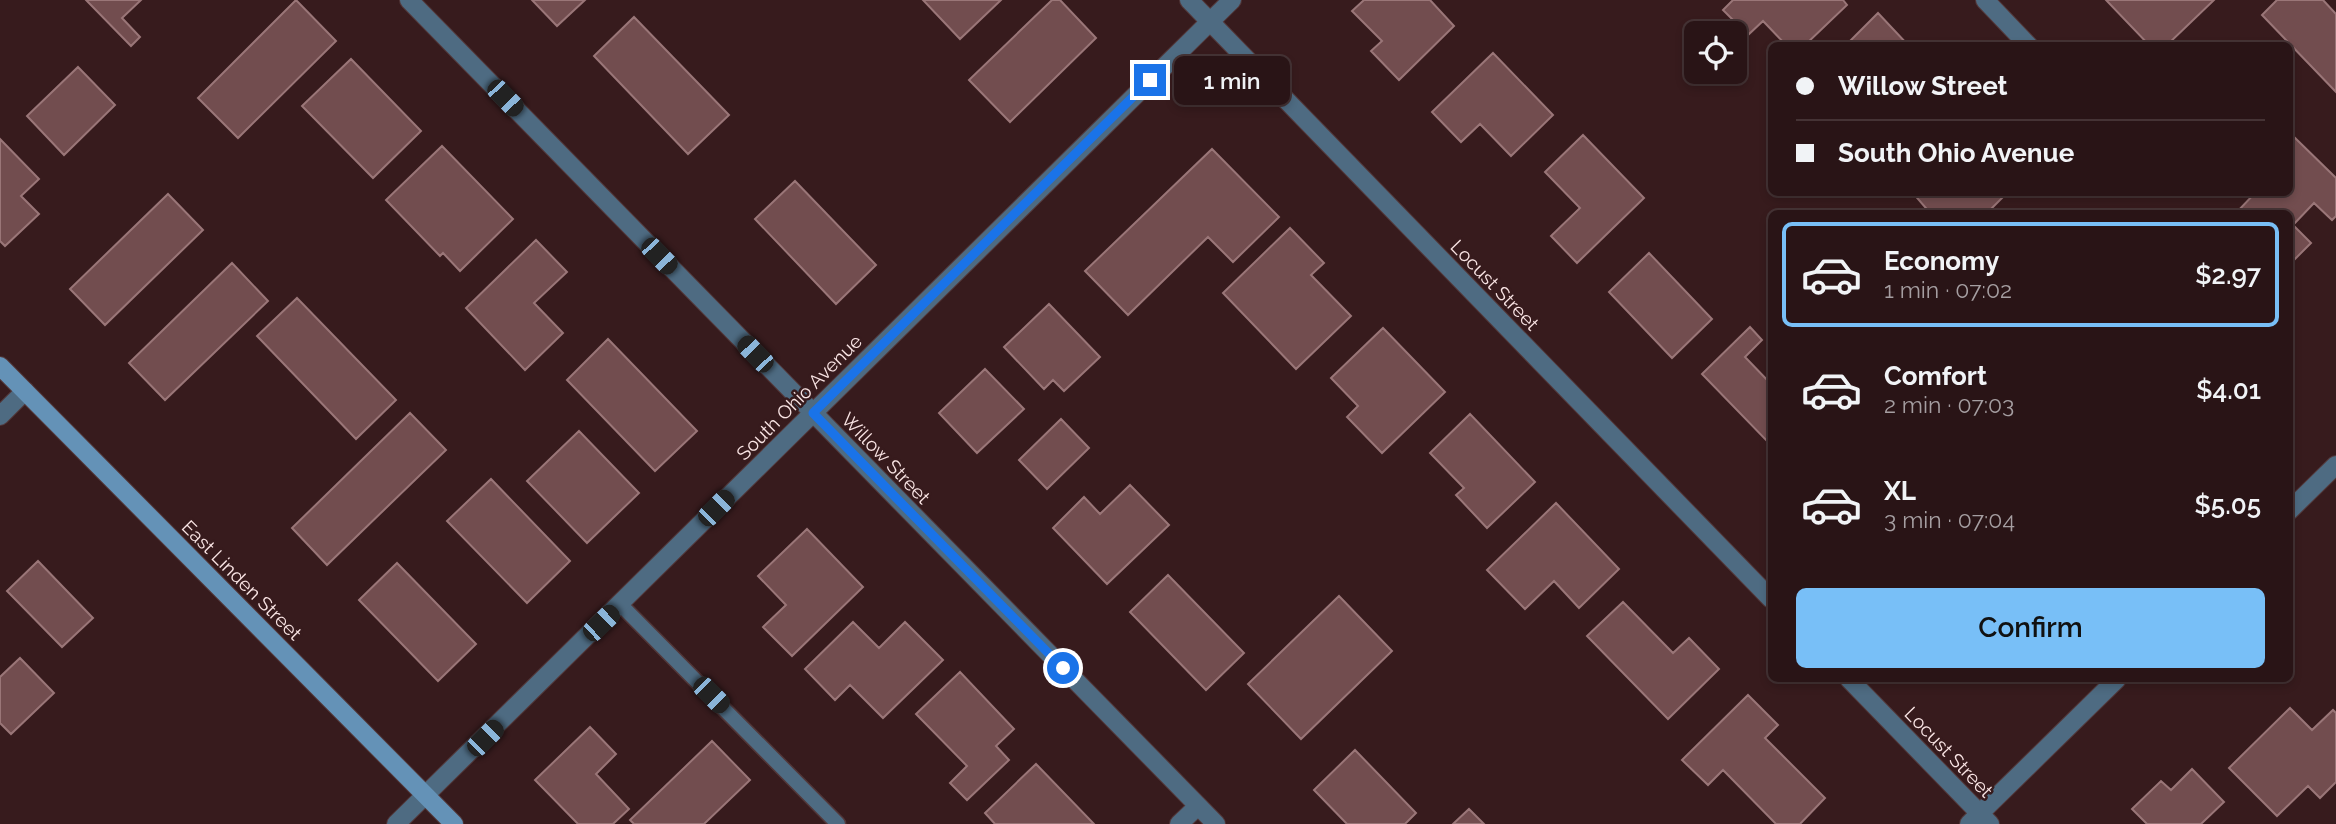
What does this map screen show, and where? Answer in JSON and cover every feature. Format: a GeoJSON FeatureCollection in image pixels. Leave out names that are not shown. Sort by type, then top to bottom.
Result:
{"type":"FeatureCollection","features":[{"type":"Feature","properties":{"kind":"main road","name":"East Linden Street"},"geometry":{"type":"LineString","coordinates":[[0,366],[454,824]]}},
{"type":"Feature","properties":{"kind":"street","name":"Willow Street"},"geometry":{"type":"LineString","coordinates":[[409,0],[1216,824]]}},
{"type":"Feature","properties":{"kind":"street","name":"Locust Street"},"geometry":{"type":"LineString","coordinates":[[1189,0],[1768,596]]}},
{"type":"Feature","properties":{"kind":"street","name":"South Ohio Avenue"},"geometry":{"type":"LineString","coordinates":[[397,824],[1232,0]]}},
{"type":"Feature","properties":{"kind":"street"},"geometry":{"type":"LineString","coordinates":[[1985,0],[2025,42]]}},
{"type":"Feature","properties":{"kind":"street"},"geometry":{"type":"LineString","coordinates":[[0,416],[25,391]]}},
{"type":"Feature","properties":{"kind":"street"},"geometry":{"type":"LineString","coordinates":[[2293,507],[2336,465]]}},
{"type":"Feature","properties":{"kind":"street","name":"Locust Street"},"geometry":{"type":"LineString","coordinates":[[1852,682],[1980,820]]}},
{"type":"Feature","properties":{"kind":"street"},"geometry":{"type":"LineString","coordinates":[[1980,820],[2114,682]]}},
{"type":"Feature","properties":{"kind":"street"},"geometry":{"type":"LineString","coordinates":[[1179,824],[1198,806]]}},
{"type":"Feature","properties":{"kind":"lane"},"geometry":{"type":"LineString","coordinates":[[620,604],[838,824]]}},
{"type":"Feature","properties":{"kind":"building"},"geometry":{"type":"Polygon","coordinates":[[[86,0],[141,0],[122,18],[140,37],[131,46],[86,0]]]}},
{"type":"Feature","properties":{"kind":"building"},"geometry":{"type":"Polygon","coordinates":[[[296,0],[336,41],[238,138],[198,98],[296,0]]]}},
{"type":"Feature","properties":{"kind":"building"},"geometry":{"type":"Polygon","coordinates":[[[532,0],[585,0],[557,26],[532,0]]]}},
{"type":"Feature","properties":{"kind":"building"},"geometry":{"type":"Polygon","coordinates":[[[923,0],[1001,0],[960,39],[923,0]]]}},
{"type":"Feature","properties":{"kind":"building"},"geometry":{"type":"Polygon","coordinates":[[[1052,0],[1060,0],[1096,38],[1010,122],[969,80],[1052,0]]]}},
{"type":"Feature","properties":{"kind":"building"},"geometry":{"type":"Polygon","coordinates":[[[1364,0],[1430,0],[1454,26],[1399,80],[1371,51],[1382,41],[1352,11],[1364,0]]]}},
{"type":"Feature","properties":{"kind":"building"},"geometry":{"type":"Polygon","coordinates":[[[1733,0],[1843,0],[1847,5],[1808,42],[1783,42],[1763,21],[1748,35],[1747,21],[1734,21],[1723,10],[1733,0]]]}},
{"type":"Feature","properties":{"kind":"building"},"geometry":{"type":"Polygon","coordinates":[[[2106,0],[2214,0],[2170,42],[2146,42],[2106,0]]]}},
{"type":"Feature","properties":{"kind":"building"},"geometry":{"type":"Polygon","coordinates":[[[2277,0],[2323,0],[2336,14],[2336,92],[2293,47],[2293,42],[2288,42],[2262,15],[2277,0]]]}},
{"type":"Feature","properties":{"kind":"building"},"geometry":{"type":"Polygon","coordinates":[[[1878,13],[1905,42],[1849,42],[1878,13]]]}},
{"type":"Feature","properties":{"kind":"building"},"geometry":{"type":"Polygon","coordinates":[[[634,17],[729,115],[688,154],[594,56],[634,17]]]}},
{"type":"Feature","properties":{"kind":"building"},"geometry":{"type":"Polygon","coordinates":[[[1493,53],[1553,115],[1511,156],[1480,124],[1461,142],[1432,112],[1493,53]]]}},
{"type":"Feature","properties":{"kind":"building"},"geometry":{"type":"Polygon","coordinates":[[[351,59],[421,131],[373,178],[302,106],[351,59]]]}},
{"type":"Feature","properties":{"kind":"building"},"geometry":{"type":"Polygon","coordinates":[[[78,67],[115,105],[64,155],[27,116],[78,67]]]}},
{"type":"Feature","properties":{"kind":"building"},"geometry":{"type":"Polygon","coordinates":[[[1583,135],[1644,198],[1577,263],[1551,236],[1580,208],[1545,172],[1583,135]]]}},
{"type":"Feature","properties":{"kind":"building"},"geometry":{"type":"Polygon","coordinates":[[[2293,136],[2336,178],[2336,216],[2332,220],[2314,203],[2293,225],[2293,210],[2239,210],[2252,196],[2293,196],[2293,136]]]}},
{"type":"Feature","properties":{"kind":"building"},"geometry":{"type":"Polygon","coordinates":[[[0,139],[39,179],[21,196],[39,214],[5,246],[0,241],[0,139]]]}},
{"type":"Feature","properties":{"kind":"building"},"geometry":{"type":"Polygon","coordinates":[[[442,146],[513,219],[460,271],[443,253],[440,256],[386,200],[442,146]]]}},
{"type":"Feature","properties":{"kind":"building"},"geometry":{"type":"Polygon","coordinates":[[[1212,149],[1279,217],[1233,262],[1208,237],[1128,315],[1085,271],[1212,149]]]}},
{"type":"Feature","properties":{"kind":"building"},"geometry":{"type":"Polygon","coordinates":[[[795,181],[876,265],[836,304],[755,219],[795,181]]]}},
{"type":"Feature","properties":{"kind":"building"},"geometry":{"type":"Polygon","coordinates":[[[168,194],[203,230],[105,325],[70,289],[168,194]]]}},
{"type":"Feature","properties":{"kind":"building"},"geometry":{"type":"Polygon","coordinates":[[[1915,196],[2004,196],[1990,210],[1928,210],[1915,196]]]}},
{"type":"Feature","properties":{"kind":"building"},"geometry":{"type":"Polygon","coordinates":[[[2293,225],[2311,243],[2293,261],[2293,225]]]}},
{"type":"Feature","properties":{"kind":"building"},"geometry":{"type":"Polygon","coordinates":[[[1290,228],[1324,263],[1311,275],[1351,316],[1296,369],[1223,293],[1290,228]]]}},
{"type":"Feature","properties":{"kind":"building"},"geometry":{"type":"Polygon","coordinates":[[[536,240],[567,272],[534,303],[563,333],[525,370],[466,308],[536,240]]]}},
{"type":"Feature","properties":{"kind":"building"},"geometry":{"type":"Polygon","coordinates":[[[1649,253],[1712,319],[1672,358],[1609,292],[1649,253]]]}},
{"type":"Feature","properties":{"kind":"building"},"geometry":{"type":"Polygon","coordinates":[[[232,263],[268,301],[165,400],[129,363],[232,263]]]}},
{"type":"Feature","properties":{"kind":"building"},"geometry":{"type":"Polygon","coordinates":[[[297,298],[396,400],[356,439],[257,336],[297,298]]]}},
{"type":"Feature","properties":{"kind":"building"},"geometry":{"type":"Polygon","coordinates":[[[1049,304],[1100,357],[1064,391],[1053,380],[1044,389],[1004,347],[1049,304]]]}},
{"type":"Feature","properties":{"kind":"building"},"geometry":{"type":"Polygon","coordinates":[[[1750,327],[1762,340],[1745,357],[1768,381],[1768,438],[1766,440],[1702,374],[1750,327]]]}},
{"type":"Feature","properties":{"kind":"building"},"geometry":{"type":"Polygon","coordinates":[[[1383,328],[1445,392],[1382,453],[1347,417],[1358,406],[1331,378],[1383,328]]]}},
{"type":"Feature","properties":{"kind":"building"},"geometry":{"type":"Polygon","coordinates":[[[608,339],[697,431],[655,471],[567,380],[608,339]]]}},
{"type":"Feature","properties":{"kind":"building"},"geometry":{"type":"Polygon","coordinates":[[[985,369],[1024,409],[977,453],[939,413],[985,369]]]}},
{"type":"Feature","properties":{"kind":"building"},"geometry":{"type":"Polygon","coordinates":[[[410,413],[446,450],[327,565],[292,528],[410,413]]]}},
{"type":"Feature","properties":{"kind":"building"},"geometry":{"type":"Polygon","coordinates":[[[1470,414],[1535,482],[1487,528],[1456,495],[1464,488],[1430,453],[1470,414]]]}},
{"type":"Feature","properties":{"kind":"building"},"geometry":{"type":"Polygon","coordinates":[[[1061,419],[1089,448],[1047,489],[1019,460],[1061,419]]]}},
{"type":"Feature","properties":{"kind":"building"},"geometry":{"type":"Polygon","coordinates":[[[579,431],[639,493],[587,543],[527,481],[579,431]]]}},
{"type":"Feature","properties":{"kind":"building"},"geometry":{"type":"Polygon","coordinates":[[[491,479],[570,561],[527,603],[447,521],[491,479]]]}},
{"type":"Feature","properties":{"kind":"building"},"geometry":{"type":"Polygon","coordinates":[[[1130,485],[1169,525],[1107,584],[1053,528],[1084,497],[1100,514],[1130,485]]]}},
{"type":"Feature","properties":{"kind":"building"},"geometry":{"type":"Polygon","coordinates":[[[1556,503],[1619,569],[1579,608],[1554,581],[1525,609],[1487,570],[1556,503]]]}},
{"type":"Feature","properties":{"kind":"building"},"geometry":{"type":"Polygon","coordinates":[[[807,529],[863,587],[792,656],[763,627],[786,605],[758,576],[807,529]]]}},
{"type":"Feature","properties":{"kind":"building"},"geometry":{"type":"Polygon","coordinates":[[[38,561],[93,618],[62,647],[7,591],[38,561]]]}},
{"type":"Feature","properties":{"kind":"building"},"geometry":{"type":"Polygon","coordinates":[[[397,563],[476,644],[438,681],[359,600],[397,563]]]}},
{"type":"Feature","properties":{"kind":"building"},"geometry":{"type":"Polygon","coordinates":[[[1168,575],[1244,653],[1206,690],[1130,612],[1168,575]]]}},
{"type":"Feature","properties":{"kind":"building"},"geometry":{"type":"Polygon","coordinates":[[[1339,596],[1392,651],[1301,739],[1248,684],[1339,596]]]}},
{"type":"Feature","properties":{"kind":"building"},"geometry":{"type":"Polygon","coordinates":[[[1623,602],[1673,653],[1689,638],[1719,669],[1668,719],[1587,636],[1623,602]]]}},
{"type":"Feature","properties":{"kind":"building"},"geometry":{"type":"Polygon","coordinates":[[[853,622],[879,648],[905,622],[943,660],[883,718],[850,685],[835,700],[805,669],[853,622]]]}},
{"type":"Feature","properties":{"kind":"building"},"geometry":{"type":"Polygon","coordinates":[[[20,658],[54,693],[11,734],[0,723],[0,677],[20,658]]]}},
{"type":"Feature","properties":{"kind":"building"},"geometry":{"type":"Polygon","coordinates":[[[960,672],[1014,729],[996,746],[1009,760],[967,800],[950,783],[967,766],[916,714],[960,672]]]}},
{"type":"Feature","properties":{"kind":"building"},"geometry":{"type":"Polygon","coordinates":[[[1748,695],[1778,725],[1765,738],[1825,798],[1800,824],[1776,824],[1723,770],[1708,785],[1682,760],[1748,695]]]}},
{"type":"Feature","properties":{"kind":"building"},"geometry":{"type":"Polygon","coordinates":[[[2290,708],[2312,730],[2333,710],[2336,713],[2336,782],[2320,798],[2308,786],[2277,816],[2229,768],[2290,708]]]}},
{"type":"Feature","properties":{"kind":"building"},"geometry":{"type":"Polygon","coordinates":[[[590,727],[616,754],[596,774],[629,809],[613,824],[578,824],[535,780],[590,727]]]}},
{"type":"Feature","properties":{"kind":"building"},"geometry":{"type":"Polygon","coordinates":[[[712,741],[750,780],[704,824],[634,824],[630,820],[712,741]]]}},
{"type":"Feature","properties":{"kind":"building"},"geometry":{"type":"Polygon","coordinates":[[[1355,750],[1416,813],[1405,824],[1347,824],[1314,790],[1355,750]]]}},
{"type":"Feature","properties":{"kind":"building"},"geometry":{"type":"Polygon","coordinates":[[[1036,764],[1094,824],[995,824],[985,813],[1036,764]]]}},
{"type":"Feature","properties":{"kind":"building"},"geometry":{"type":"Polygon","coordinates":[[[2192,769],[2224,802],[2201,824],[2147,824],[2132,809],[2161,781],[2171,790],[2192,769]]]}},
{"type":"Feature","properties":{"kind":"building"},"geometry":{"type":"Polygon","coordinates":[[[1469,809],[1484,824],[1453,824],[1469,809]]]}},
{"type":"Feature","properties":{"kind":"route"},"geometry":{"type":"LineString","coordinates":[[1063,668],[813,413],[1150,80]]}}]}
